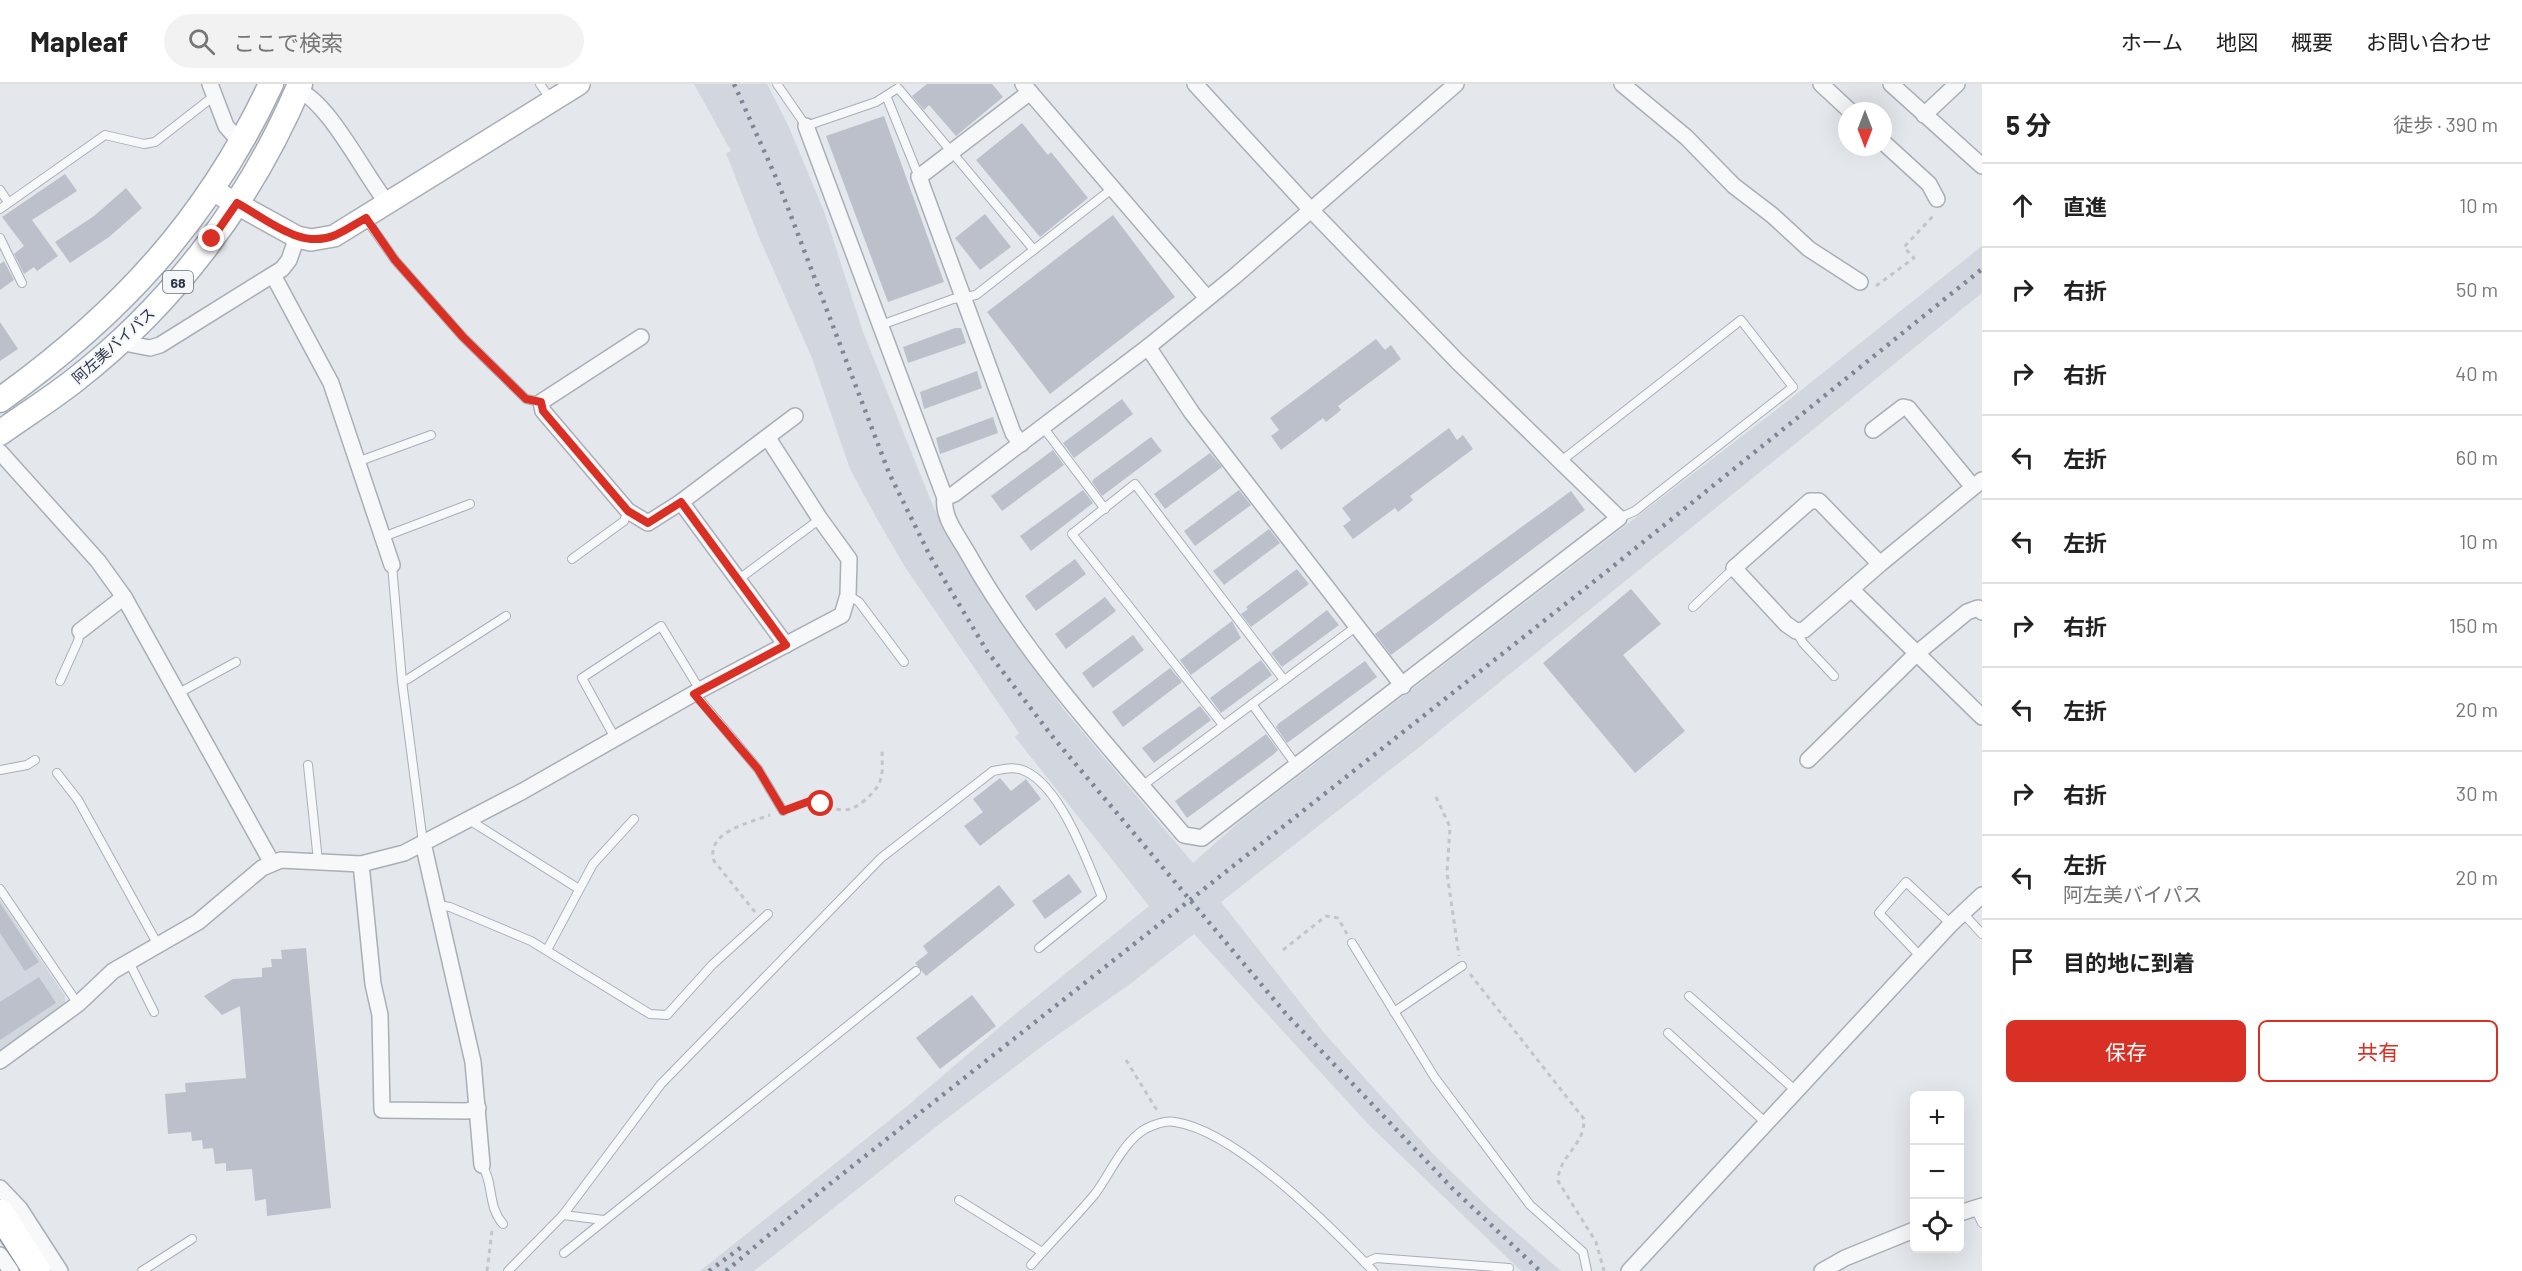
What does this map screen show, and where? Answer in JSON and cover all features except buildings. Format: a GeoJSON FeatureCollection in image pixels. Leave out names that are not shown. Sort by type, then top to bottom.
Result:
{"type":"FeatureCollection","features":[{"type":"Feature","properties":{"kind":"highway"},"geometry":{"type":"LineString","coordinates":[[0,1213],[37,1271]]}},
{"type":"Feature","properties":{"kind":"main road","name":"阿左美バイパス"},"geometry":{"type":"LineString","coordinates":[[0,400],[76,342],[120,302],[164,255],[212,190],[271,84]]}},
{"type":"Feature","properties":{"kind":"main road","name":"阿左美バイパス"},"geometry":{"type":"LineString","coordinates":[[0,433],[76,379],[119,342],[182,277],[237,203],[299,87]]}},
{"type":"Feature","properties":{"kind":"street"},"geometry":{"type":"LineString","coordinates":[[212,190],[297,237],[311,240],[325,239],[388,204],[546,93],[579,84]]}},
{"type":"Feature","properties":{"kind":"street"},"geometry":{"type":"LineString","coordinates":[[806,126],[945,498],[947,517],[984,582],[1053,680],[1184,835],[1202,838],[1619,518],[1458,362],[1311,210],[1195,84]]}},
{"type":"Feature","properties":{"kind":"street"},"geometry":{"type":"LineString","coordinates":[[945,498],[954,494],[1148,347],[1456,84]]}},
{"type":"Feature","properties":{"kind":"street"},"geometry":{"type":"LineString","coordinates":[[1622,84],[1686,137],[1734,186],[1772,214],[1809,249],[1860,282]]}},
{"type":"Feature","properties":{"kind":"street"},"geometry":{"type":"LineString","coordinates":[[1821,84],[1840,102]]}},
{"type":"Feature","properties":{"kind":"street"},"geometry":{"type":"LineString","coordinates":[[1891,84],[1982,166]]}},
{"type":"Feature","properties":{"kind":"street"},"geometry":{"type":"LineString","coordinates":[[1924,115],[1957,84]]}},
{"type":"Feature","properties":{"kind":"street"},"geometry":{"type":"LineString","coordinates":[[299,87],[308,93],[321,108],[388,204]]}},
{"type":"Feature","properties":{"kind":"street"},"geometry":{"type":"LineString","coordinates":[[1021,444],[1013,433],[920,177],[1027,88],[1207,298]]}},
{"type":"Feature","properties":{"kind":"street"},"geometry":{"type":"LineString","coordinates":[[212,90],[226,126],[240,142]]}},
{"type":"Feature","properties":{"kind":"street"},"geometry":{"type":"LineString","coordinates":[[1892,149],[1929,184],[1936,199]]}},
{"type":"Feature","properties":{"kind":"street"},"geometry":{"type":"LineString","coordinates":[[119,342],[150,348],[160,345],[273,275],[289,260],[297,237]]}},
{"type":"Feature","properties":{"kind":"street"},"geometry":{"type":"LineString","coordinates":[[273,275],[331,383],[392,565]]}},
{"type":"Feature","properties":{"kind":"street"},"geometry":{"type":"LineString","coordinates":[[641,337],[541,402],[543,411],[628,511],[648,523],[681,502],[795,416]]}},
{"type":"Feature","properties":{"kind":"street"},"geometry":{"type":"LineString","coordinates":[[1148,347],[1192,413],[1358,625],[1402,686]]}},
{"type":"Feature","properties":{"kind":"street"},"geometry":{"type":"LineString","coordinates":[[1873,430],[1903,407],[1908,408],[1977,484],[1804,630],[1796,631],[1786,624],[1734,568],[1810,501],[1820,501],[1880,564]]}},
{"type":"Feature","properties":{"kind":"street"},"geometry":{"type":"LineString","coordinates":[[0,1061],[78,1004],[128,960],[198,922],[254,873],[272,863],[318,861],[361,864],[404,853],[842,615],[848,595],[849,559],[820,519],[768,438]]}},
{"type":"Feature","properties":{"kind":"street"},"geometry":{"type":"LineString","coordinates":[[0,452],[98,561],[124,597],[272,863]]}},
{"type":"Feature","properties":{"kind":"street"},"geometry":{"type":"LineString","coordinates":[[681,502],[786,645]]}},
{"type":"Feature","properties":{"kind":"street"},"geometry":{"type":"LineString","coordinates":[[1851,589],[1982,717]]}},
{"type":"Feature","properties":{"kind":"street"},"geometry":{"type":"LineString","coordinates":[[80,631],[124,597]]}},
{"type":"Feature","properties":{"kind":"street"},"geometry":{"type":"LineString","coordinates":[[1808,760],[1917,654],[1967,612],[1978,608],[1982,612]]}},
{"type":"Feature","properties":{"kind":"street"},"geometry":{"type":"LineString","coordinates":[[423,843],[473,1062],[482,1165]]}},
{"type":"Feature","properties":{"kind":"street"},"geometry":{"type":"LineString","coordinates":[[361,864],[374,984],[380,1015],[379,1081],[382,1110],[467,1111],[478,1108]]}},
{"type":"Feature","properties":{"kind":"street"},"geometry":{"type":"LineString","coordinates":[[1631,1270],[1951,924],[1982,895]]}},
{"type":"Feature","properties":{"kind":"street"},"geometry":{"type":"LineString","coordinates":[[0,1188],[20,1209],[60,1271]]}},
{"type":"Feature","properties":{"kind":"street"},"geometry":{"type":"LineString","coordinates":[[1817,1271],[1824,1271],[1910,1232]]}},
{"type":"Feature","properties":{"kind":"street"},"geometry":{"type":"LineString","coordinates":[[0,1255],[11,1271]]}},
{"type":"Feature","properties":{"kind":"lane"},"geometry":{"type":"LineString","coordinates":[[777,84],[806,126],[887,98],[898,88],[1034,250]]}},
{"type":"Feature","properties":{"kind":"lane"},"geometry":{"type":"LineString","coordinates":[[0,209],[105,135],[144,144],[155,142],[212,90]]}},
{"type":"Feature","properties":{"kind":"lane"},"geometry":{"type":"LineString","coordinates":[[887,98],[920,177]]}},
{"type":"Feature","properties":{"kind":"lane"},"geometry":{"type":"LineString","coordinates":[[881,325],[963,297],[976,295],[1113,189]]}},
{"type":"Feature","properties":{"kind":"lane"},"geometry":{"type":"LineString","coordinates":[[0,190],[8,202]]}},
{"type":"Feature","properties":{"kind":"lane"},"geometry":{"type":"LineString","coordinates":[[366,218],[395,260],[463,337],[526,399],[541,402]]}},
{"type":"Feature","properties":{"kind":"lane"},"geometry":{"type":"LineString","coordinates":[[0,238],[22,284]]}},
{"type":"Feature","properties":{"kind":"lane"},"geometry":{"type":"LineString","coordinates":[[1560,462],[1741,320],[1793,387],[1635,511],[1619,518]]}},
{"type":"Feature","properties":{"kind":"lane"},"geometry":{"type":"LineString","coordinates":[[1043,427],[1104,509]]}},
{"type":"Feature","properties":{"kind":"lane"},"geometry":{"type":"LineString","coordinates":[[357,462],[431,435]]}},
{"type":"Feature","properties":{"kind":"lane"},"geometry":{"type":"LineString","coordinates":[[1223,725],[1072,534],[1135,484],[1284,680]]}},
{"type":"Feature","properties":{"kind":"lane"},"geometry":{"type":"LineString","coordinates":[[383,537],[470,504]]}},
{"type":"Feature","properties":{"kind":"lane"},"geometry":{"type":"LineString","coordinates":[[573,559],[624,521],[628,511]]}},
{"type":"Feature","properties":{"kind":"lane"},"geometry":{"type":"LineString","coordinates":[[739,579],[820,519]]}},
{"type":"Feature","properties":{"kind":"lane"},"geometry":{"type":"LineString","coordinates":[[392,565],[402,681],[423,843]]}},
{"type":"Feature","properties":{"kind":"lane"},"geometry":{"type":"LineString","coordinates":[[1693,607],[1734,568]]}},
{"type":"Feature","properties":{"kind":"lane"},"geometry":{"type":"LineString","coordinates":[[848,595],[859,602],[904,662]]}},
{"type":"Feature","properties":{"kind":"lane"},"geometry":{"type":"LineString","coordinates":[[402,681],[507,616]]}},
{"type":"Feature","properties":{"kind":"lane"},"geometry":{"type":"LineString","coordinates":[[1142,786],[1358,625]]}},
{"type":"Feature","properties":{"kind":"lane"},"geometry":{"type":"LineString","coordinates":[[615,738],[582,678],[661,626],[697,692],[758,769],[783,811]]}},
{"type":"Feature","properties":{"kind":"lane"},"geometry":{"type":"LineString","coordinates":[[60,681],[78,641],[80,631]]}},
{"type":"Feature","properties":{"kind":"lane"},"geometry":{"type":"LineString","coordinates":[[1796,631],[1803,643],[1834,676]]}},
{"type":"Feature","properties":{"kind":"lane"},"geometry":{"type":"LineString","coordinates":[[177,694],[236,662]]}},
{"type":"Feature","properties":{"kind":"lane"},"geometry":{"type":"LineString","coordinates":[[1252,704],[1296,765]]}},
{"type":"Feature","properties":{"kind":"lane"},"geometry":{"type":"LineString","coordinates":[[0,770],[27,765],[35,760]]}},
{"type":"Feature","properties":{"kind":"lane"},"geometry":{"type":"LineString","coordinates":[[308,765],[318,861]]}},
{"type":"Feature","properties":{"kind":"lane"},"geometry":{"type":"LineString","coordinates":[[508,1271],[563,1215],[661,1084],[881,858],[993,771],[1009,767],[1026,771],[1042,785],[1072,825],[1102,897],[1039,948]]}},
{"type":"Feature","properties":{"kind":"lane"},"geometry":{"type":"LineString","coordinates":[[57,773],[78,800],[158,945]]}},
{"type":"Feature","properties":{"kind":"lane"},"geometry":{"type":"LineString","coordinates":[[471,818],[474,823],[579,889]]}},
{"type":"Feature","properties":{"kind":"lane"},"geometry":{"type":"LineString","coordinates":[[547,950],[592,864],[634,819]]}},
{"type":"Feature","properties":{"kind":"lane"},"geometry":{"type":"LineString","coordinates":[[1921,957],[1879,913],[1906,882],[1951,924]]}},
{"type":"Feature","properties":{"kind":"lane"},"geometry":{"type":"LineString","coordinates":[[0,889],[78,1004]]}},
{"type":"Feature","properties":{"kind":"lane"},"geometry":{"type":"LineString","coordinates":[[437,905],[450,907],[547,950],[651,1014],[659,1016],[667,1015],[712,965],[768,914]]}},
{"type":"Feature","properties":{"kind":"lane"},"geometry":{"type":"LineString","coordinates":[[1963,913],[1982,934]]}},
{"type":"Feature","properties":{"kind":"lane"},"geometry":{"type":"LineString","coordinates":[[1352,942],[1435,1078],[1530,1205],[1582,1252],[1587,1271]]}},
{"type":"Feature","properties":{"kind":"lane"},"geometry":{"type":"LineString","coordinates":[[128,960],[154,1012]]}},
{"type":"Feature","properties":{"kind":"lane"},"geometry":{"type":"LineString","coordinates":[[1394,1012],[1462,966]]}},
{"type":"Feature","properties":{"kind":"lane"},"geometry":{"type":"LineString","coordinates":[[564,1253],[916,971]]}},
{"type":"Feature","properties":{"kind":"lane"},"geometry":{"type":"LineString","coordinates":[[1689,996],[1796,1090]]}},
{"type":"Feature","properties":{"kind":"lane"},"geometry":{"type":"LineString","coordinates":[[1668,1033],[1766,1123]]}},
{"type":"Feature","properties":{"kind":"lane"},"geometry":{"type":"LineString","coordinates":[[1031,1265],[1095,1194],[1128,1145],[1144,1130],[1166,1122],[1175,1122],[1223,1141],[1295,1194],[1373,1271]]}},
{"type":"Feature","properties":{"kind":"lane"},"geometry":{"type":"LineString","coordinates":[[482,1165],[496,1214],[503,1224]]}},
{"type":"Feature","properties":{"kind":"lane"},"geometry":{"type":"LineString","coordinates":[[959,1200],[1042,1252]]}},
{"type":"Feature","properties":{"kind":"lane"},"geometry":{"type":"LineString","coordinates":[[1978,1207],[1982,1223]]}},
{"type":"Feature","properties":{"kind":"lane"},"geometry":{"type":"LineString","coordinates":[[563,1215],[604,1220]]}},
{"type":"Feature","properties":{"kind":"lane"},"geometry":{"type":"LineString","coordinates":[[142,1271],[192,1239]]}},
{"type":"Feature","properties":{"kind":"lane"},"geometry":{"type":"LineString","coordinates":[[1365,1263],[1376,1258],[1509,1268]]}},
{"type":"Feature","properties":{"kind":"path"},"geometry":{"type":"LineString","coordinates":[[1860,282],[1878,286],[1914,258],[1904,248],[1934,216],[1936,199]]}},
{"type":"Feature","properties":{"kind":"path"},"geometry":{"type":"LineString","coordinates":[[761,920],[714,861],[712,852],[714,845],[732,829],[810,801],[844,810],[858,805],[878,789],[882,779],[882,747]]}},
{"type":"Feature","properties":{"kind":"path"},"geometry":{"type":"LineString","coordinates":[[1436,797],[1450,827],[1447,873],[1457,949],[1462,966],[1483,988],[1584,1119],[1581,1139],[1561,1163],[1558,1180],[1596,1242],[1604,1271]]}},
{"type":"Feature","properties":{"kind":"path"},"geometry":{"type":"LineString","coordinates":[[1284,950],[1326,916],[1338,918],[1352,942]]}},
{"type":"Feature","properties":{"kind":"path"},"geometry":{"type":"LineString","coordinates":[[1126,1060],[1147,1098],[1166,1122]]}},
{"type":"Feature","properties":{"kind":"path"},"geometry":{"type":"LineString","coordinates":[[487,1271],[496,1214]]}},
{"type":"Feature","properties":{"kind":"shaded area"},"geometry":{"type":"Polygon","coordinates":[[[694,84],[767,84],[788,125],[824,211],[863,332],[933,506],[949,537],[993,611],[1064,710],[1193,863],[1239,822],[1780,407],[1982,246],[1982,293],[1422,745],[1221,902],[1325,1034],[1434,1155],[1494,1213],[1561,1271],[1521,1271],[1368,1124],[1194,934],[937,1126],[754,1271],[700,1271],[906,1107],[1008,1020],[1149,906],[1015,737],[1019,733],[905,567],[876,517],[850,469],[812,358],[759,237],[726,153],[731,151],[694,84]]]}},
{"type":"Feature","properties":{"kind":"shaded area"},"geometry":{"type":"Polygon","coordinates":[[[0,899],[65,996],[65,1005],[0,1053],[0,899]]]}},
{"type":"Feature","properties":{"kind":"railway"},"geometry":{"type":"LineString","coordinates":[[734,84],[778,182],[889,473],[930,556],[987,651],[1052,736],[1287,1015],[1453,1189],[1540,1271]]}},
{"type":"Feature","properties":{"kind":"railway"},"geometry":{"type":"LineString","coordinates":[[726,1271],[826,1187],[1606,572],[1982,269]]}},
{"type":"Feature","properties":{"kind":"railway"},"geometry":{"type":"LineString","coordinates":[[709,1271],[743,1246]]}},
{"type":"Feature","properties":{"kind":"route"},"geometry":{"type":"LineString","coordinates":[[212,239],[237,203],[297,237],[311,240],[334,236],[366,218],[395,260],[463,337],[526,399],[541,402],[543,411],[628,511],[639,520],[648,523],[681,502],[786,645],[694,694],[758,769],[771,787],[783,811],[810,801],[821,804]]}}]}
